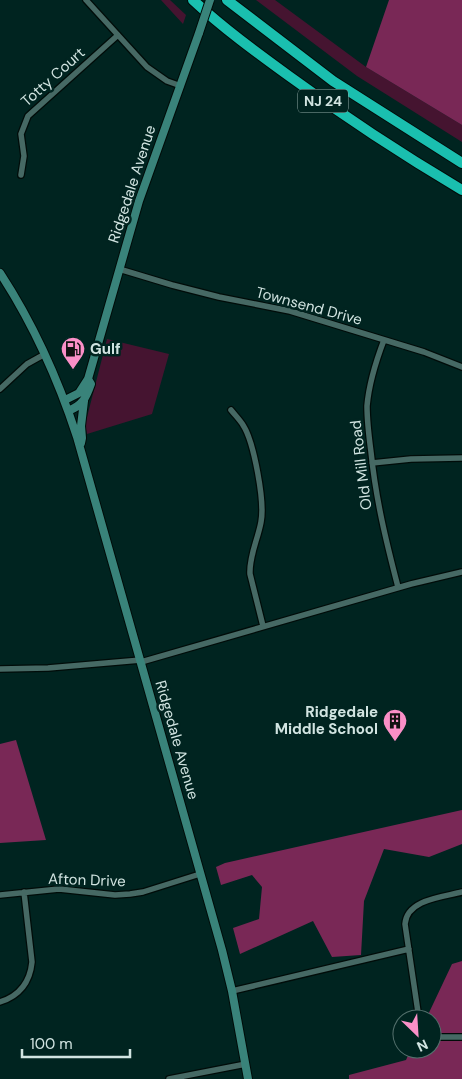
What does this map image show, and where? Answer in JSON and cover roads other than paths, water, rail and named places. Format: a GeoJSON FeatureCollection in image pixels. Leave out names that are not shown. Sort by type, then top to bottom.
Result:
{"type":"FeatureCollection","features":[{"type":"Feature","properties":{"kind":"highway","name":"NJ 24"},"geometry":{"type":"LineString","coordinates":[[193,0],[237,37],[318,97],[397,150],[462,190]]}},
{"type":"Feature","properties":{"kind":"highway","name":"NJ 24"},"geometry":{"type":"LineString","coordinates":[[227,0],[332,81],[462,163]]}},
{"type":"Feature","properties":{"kind":"main road","name":"Ridgedale Avenue"},"geometry":{"type":"LineString","coordinates":[[210,0],[139,201],[88,379],[80,392],[65,400],[141,661],[232,991],[248,1079]]}},
{"type":"Feature","properties":{"kind":"main road"},"geometry":{"type":"LineString","coordinates":[[0,273],[33,327],[65,400]]}},
{"type":"Feature","properties":{"kind":"main road","name":"Ridgedale Avenue"},"geometry":{"type":"LineString","coordinates":[[84,401],[91,384],[88,379]]}},
{"type":"Feature","properties":{"kind":"main road"},"geometry":{"type":"LineString","coordinates":[[68,411],[77,408],[84,401]]}},
{"type":"Feature","properties":{"kind":"main road"},"geometry":{"type":"LineString","coordinates":[[80,448],[84,401]]}},
{"type":"Feature","properties":{"kind":"street"},"geometry":{"type":"LineString","coordinates":[[86,0],[147,67],[166,81],[181,86]]}},
{"type":"Feature","properties":{"kind":"street","name":"Totty Court"},"geometry":{"type":"LineString","coordinates":[[21,175],[24,156],[21,134],[28,116],[118,35]]}},
{"type":"Feature","properties":{"kind":"street","name":"Townsend Drive"},"geometry":{"type":"LineString","coordinates":[[119,269],[172,286],[290,311],[424,352],[462,367]]}},
{"type":"Feature","properties":{"kind":"street","name":"Old Mill Road"},"geometry":{"type":"LineString","coordinates":[[384,340],[374,368],[367,407],[372,463],[380,517],[398,587]]}},
{"type":"Feature","properties":{"kind":"street"},"geometry":{"type":"LineString","coordinates":[[0,389],[27,364],[45,354]]}},
{"type":"Feature","properties":{"kind":"street"},"geometry":{"type":"LineString","coordinates":[[231,410],[243,425],[254,451],[262,507],[262,521],[250,566],[250,574],[263,626]]}},
{"type":"Feature","properties":{"kind":"street"},"geometry":{"type":"LineString","coordinates":[[372,463],[429,458],[462,458]]}},
{"type":"Feature","properties":{"kind":"street"},"geometry":{"type":"LineString","coordinates":[[0,669],[48,668],[141,661],[398,587],[462,572]]}},
{"type":"Feature","properties":{"kind":"street","name":"Afton Drive"},"geometry":{"type":"LineString","coordinates":[[0,894],[59,889],[116,895],[130,894],[143,892],[200,874]]}},
{"type":"Feature","properties":{"kind":"street"},"geometry":{"type":"LineString","coordinates":[[0,1002],[20,991],[29,978],[31,970],[32,962],[24,892]]}},
{"type":"Feature","properties":{"kind":"street"},"geometry":{"type":"LineString","coordinates":[[417,1009],[405,921],[412,909],[425,901],[462,892]]}},
{"type":"Feature","properties":{"kind":"street"},"geometry":{"type":"LineString","coordinates":[[232,991],[408,948]]}},
{"type":"Feature","properties":{"kind":"street"},"geometry":{"type":"LineString","coordinates":[[442,1037],[462,1037]]}},
{"type":"Feature","properties":{"kind":"street"},"geometry":{"type":"LineString","coordinates":[[168,1079],[246,1064]]}},
{"type":"Feature","properties":{"kind":"place","name":"Gulf"},"geometry":{"type":"Point","coordinates":[73,370]}},
{"type":"Feature","properties":{"kind":"place","name":"Ridgedale Middle School"},"geometry":{"type":"Point","coordinates":[395,742]}}]}
